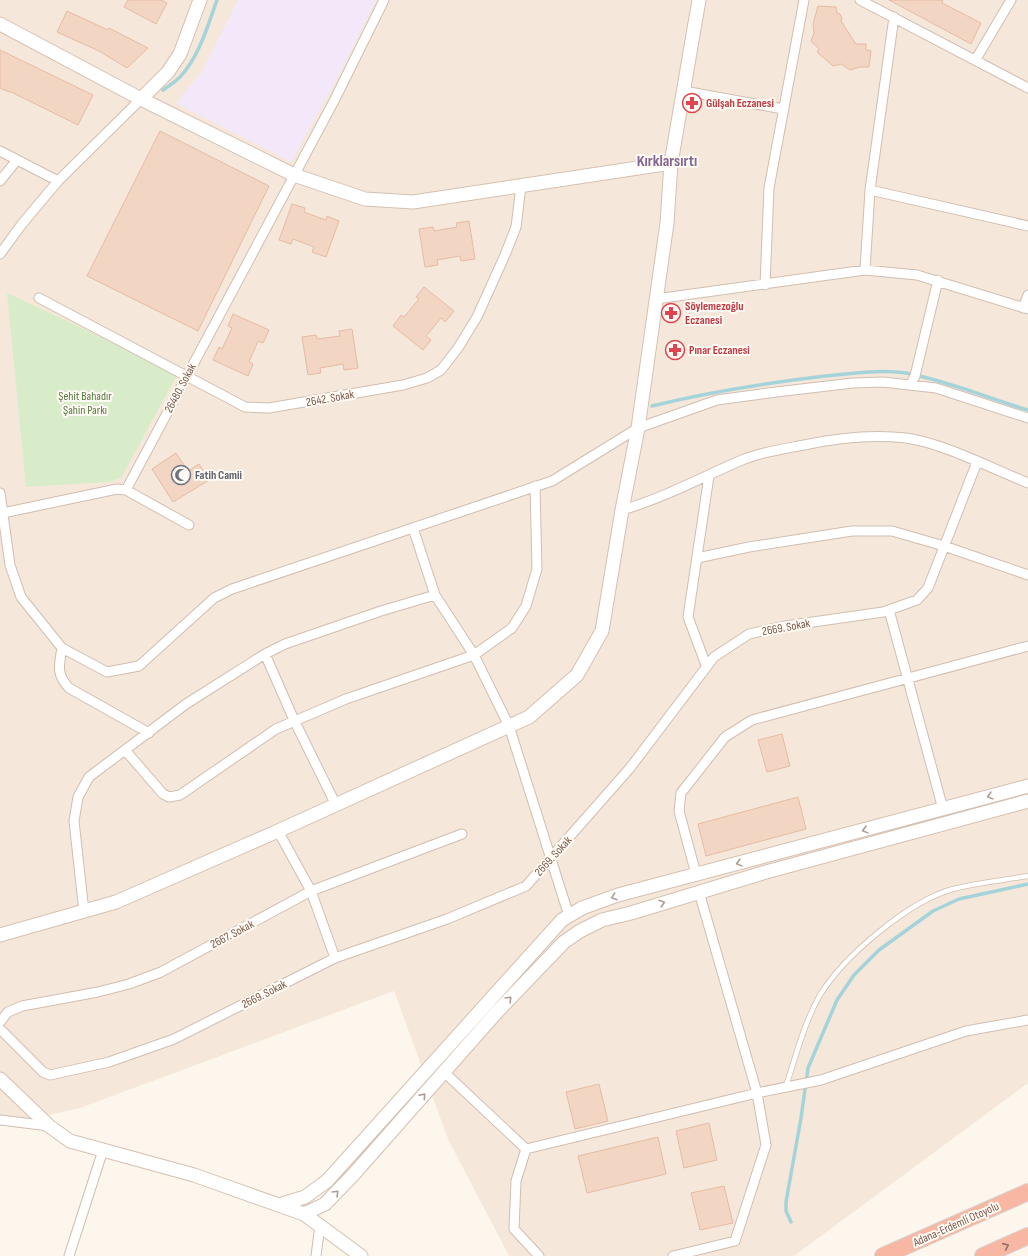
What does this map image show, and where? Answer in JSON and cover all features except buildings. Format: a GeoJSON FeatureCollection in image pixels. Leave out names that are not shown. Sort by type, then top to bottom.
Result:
{"type":"FeatureCollection","features":[{"type":"Feature","properties":{"kind":"highway","name":"Adana-Erdemli Otoyolu"},"geometry":{"type":"LineString","coordinates":[[883,1256],[1028,1192]]}},
{"type":"Feature","properties":{"kind":"highway"},"geometry":{"type":"LineString","coordinates":[[983,1256],[1028,1236]]}},
{"type":"Feature","properties":{"kind":"street"},"geometry":{"type":"LineString","coordinates":[[0,254],[22,224],[58,181],[168,72],[180,54],[200,0]]}},
{"type":"Feature","properties":{"kind":"street","name":"26480. Sokak"},"geometry":{"type":"LineString","coordinates":[[126,490],[334,101],[384,0]]}},
{"type":"Feature","properties":{"kind":"street"},"geometry":{"type":"LineString","coordinates":[[0,935],[116,902],[336,805],[529,717],[577,675],[602,631],[622,510],[638,428],[667,223],[671,163],[699,0]]}},
{"type":"Feature","properties":{"kind":"street"},"geometry":{"type":"LineString","coordinates":[[765,284],[769,188],[804,0]]}},
{"type":"Feature","properties":{"kind":"street"},"geometry":{"type":"LineString","coordinates":[[860,0],[976,59],[1028,88]]}},
{"type":"Feature","properties":{"kind":"street"},"geometry":{"type":"LineString","coordinates":[[976,59],[1011,0]]}},
{"type":"Feature","properties":{"kind":"street"},"geometry":{"type":"LineString","coordinates":[[865,270],[870,190],[894,17]]}},
{"type":"Feature","properties":{"kind":"street"},"geometry":{"type":"LineString","coordinates":[[0,24],[141,99],[294,175],[365,199],[413,202],[671,163]]}},
{"type":"Feature","properties":{"kind":"street"},"geometry":{"type":"LineString","coordinates":[[684,91],[783,109]]}},
{"type":"Feature","properties":{"kind":"street"},"geometry":{"type":"LineString","coordinates":[[0,151],[58,181]]}},
{"type":"Feature","properties":{"kind":"street"},"geometry":{"type":"LineString","coordinates":[[0,181],[17,160]]}},
{"type":"Feature","properties":{"kind":"street","name":"2642. Sokak"},"geometry":{"type":"LineString","coordinates":[[39,298],[245,407],[269,408],[403,385],[427,378],[441,370],[458,348],[477,317],[516,227],[521,186]]}},
{"type":"Feature","properties":{"kind":"street"},"geometry":{"type":"LineString","coordinates":[[870,190],[1028,226]]}},
{"type":"Feature","properties":{"kind":"street"},"geometry":{"type":"LineString","coordinates":[[656,299],[865,270],[917,275],[938,280],[1026,309],[1028,295]]}},
{"type":"Feature","properties":{"kind":"street"},"geometry":{"type":"LineString","coordinates":[[911,384],[915,376],[938,280]]}},
{"type":"Feature","properties":{"kind":"street"},"geometry":{"type":"LineString","coordinates":[[0,493],[10,565],[21,597],[62,648],[107,672],[139,666],[214,598],[232,589],[552,481],[638,428],[717,400],[853,383],[883,382],[936,388],[1028,418]]}},
{"type":"Feature","properties":{"kind":"street"},"geometry":{"type":"LineString","coordinates":[[622,510],[708,476],[743,459],[776,450],[827,440],[866,436],[907,438],[944,449],[1028,483]]}},
{"type":"Feature","properties":{"kind":"street","name":"2669. Sokak"},"geometry":{"type":"LineString","coordinates":[[0,1029],[43,1072],[50,1074],[109,1062],[174,1040],[335,958],[447,919],[526,886],[630,768],[706,665],[714,657],[749,634],[785,626],[889,610],[917,600],[928,588],[977,462]]}},
{"type":"Feature","properties":{"kind":"street"},"geometry":{"type":"LineString","coordinates":[[706,665],[688,617],[708,476]]}},
{"type":"Feature","properties":{"kind":"street"},"geometry":{"type":"LineString","coordinates":[[125,750],[163,794],[169,797],[180,795],[276,729],[294,720],[346,699],[474,655],[512,628],[526,606],[537,569],[534,486]]}},
{"type":"Feature","properties":{"kind":"street"},"geometry":{"type":"LineString","coordinates":[[3,513],[117,489],[126,490],[189,525]]}},
{"type":"Feature","properties":{"kind":"street"},"geometry":{"type":"LineString","coordinates":[[413,528],[435,595],[474,655],[509,726],[550,860],[569,916]]}},
{"type":"Feature","properties":{"kind":"street"},"geometry":{"type":"LineString","coordinates":[[697,558],[749,547],[852,531],[892,531],[944,546],[1028,575]]}},
{"type":"Feature","properties":{"kind":"street"},"geometry":{"type":"LineString","coordinates":[[84,912],[74,821],[78,797],[89,777],[186,704],[265,654],[285,644],[381,611],[435,595]]}},
{"type":"Feature","properties":{"kind":"street"},"geometry":{"type":"LineString","coordinates":[[889,610],[943,809]]}},
{"type":"Feature","properties":{"kind":"street"},"geometry":{"type":"LineString","coordinates":[[696,874],[679,811],[681,793],[725,737],[752,720],[1028,646]]}},
{"type":"Feature","properties":{"kind":"street"},"geometry":{"type":"LineString","coordinates":[[62,648],[59,668],[61,679],[69,688],[149,733]]}},
{"type":"Feature","properties":{"kind":"street"},"geometry":{"type":"LineString","coordinates":[[265,654],[294,720],[336,805]]}},
{"type":"Feature","properties":{"kind":"street"},"geometry":{"type":"LineString","coordinates":[[280,1206],[305,1197],[327,1181],[562,920],[582,908],[618,895],[1028,786]]}},
{"type":"Feature","properties":{"kind":"street"},"geometry":{"type":"LineString","coordinates":[[304,1214],[325,1204],[349,1180],[496,1013],[564,942],[580,931],[602,920],[773,870],[1028,801]]}},
{"type":"Feature","properties":{"kind":"street"},"geometry":{"type":"LineString","coordinates":[[278,831],[311,891],[335,958]]}},
{"type":"Feature","properties":{"kind":"street","name":"2667. Sokak"},"geometry":{"type":"LineString","coordinates":[[0,1022],[8,1012],[22,1006],[98,992],[129,984],[161,972],[311,891],[462,834]]}},
{"type":"Feature","properties":{"kind":"street"},"geometry":{"type":"LineString","coordinates":[[673,1256],[734,1241],[766,1145],[757,1093],[699,892]]}},
{"type":"Feature","properties":{"kind":"street"},"geometry":{"type":"LineString","coordinates":[[526,1149],[757,1093],[810,1082],[966,1031],[1028,1020]]}},
{"type":"Feature","properties":{"kind":"street"},"geometry":{"type":"LineString","coordinates":[[444,1072],[526,1149]]}},
{"type":"Feature","properties":{"kind":"street"},"geometry":{"type":"LineString","coordinates":[[0,1079],[49,1126],[70,1141],[194,1175],[304,1214],[361,1256]]}},
{"type":"Feature","properties":{"kind":"street"},"geometry":{"type":"LineString","coordinates":[[0,1120],[49,1126]]}},
{"type":"Feature","properties":{"kind":"street"},"geometry":{"type":"LineString","coordinates":[[526,1149],[516,1181],[514,1229],[538,1256]]}},
{"type":"Feature","properties":{"kind":"street"},"geometry":{"type":"LineString","coordinates":[[69,1256],[102,1150]]}},
{"type":"Feature","properties":{"kind":"street"},"geometry":{"type":"LineString","coordinates":[[316,1256],[320,1226]]}},
{"type":"Feature","properties":{"kind":"lane"},"geometry":{"type":"LineString","coordinates":[[786,1087],[805,1030],[820,995],[855,952],[890,923],[927,900],[952,890],[1028,876]]}},
{"type":"Feature","properties":{"kind":"shaded area"},"geometry":{"type":"Polygon","coordinates":[[[0,0],[1028,0],[1028,1083],[794,1256],[509,1256],[448,1139],[394,991],[80,1108],[0,1126],[0,0]]]}},
{"type":"Feature","properties":{"kind":"shaded area"},"geometry":{"type":"Polygon","coordinates":[[[238,0],[376,0],[344,65],[291,162],[176,103],[201,73],[238,0]]]}},
{"type":"Feature","properties":{"kind":"green space","name":"Şehit Bahadır Şahin Parkı"},"geometry":{"type":"Polygon","coordinates":[[[7,293],[178,373],[121,478],[109,482],[26,487],[7,293]]]}},
{"type":"Feature","properties":{"kind":"waterway"},"geometry":{"type":"LineString","coordinates":[[163,90],[180,77],[193,60],[217,0]]}},
{"type":"Feature","properties":{"kind":"waterway"},"geometry":{"type":"LineString","coordinates":[[652,406],[716,392],[781,382],[866,372],[896,372],[937,380],[1028,410]]}},
{"type":"Feature","properties":{"kind":"waterway"},"geometry":{"type":"LineString","coordinates":[[791,1222],[786,1211],[786,1202],[808,1068],[837,1000],[854,975],[879,950],[933,911],[959,899],[1028,884]]}},
{"type":"Feature","properties":{"kind":"place","name":"Gülşah Eczanesi"},"geometry":{"type":"Point","coordinates":[692,103]}},
{"type":"Feature","properties":{"kind":"place","name":"Söylemezoğlu Eczanesi"},"geometry":{"type":"Point","coordinates":[671,313]}},
{"type":"Feature","properties":{"kind":"place","name":"Pınar Eczanesi"},"geometry":{"type":"Point","coordinates":[675,350]}},
{"type":"Feature","properties":{"kind":"place","name":"Fatih Camii"},"geometry":{"type":"Point","coordinates":[181,475]}},
{"type":"Feature","properties":{"kind":"district","name":"Kırklarsırtı"},"geometry":{"type":"Point","coordinates":[667,160]}}]}
